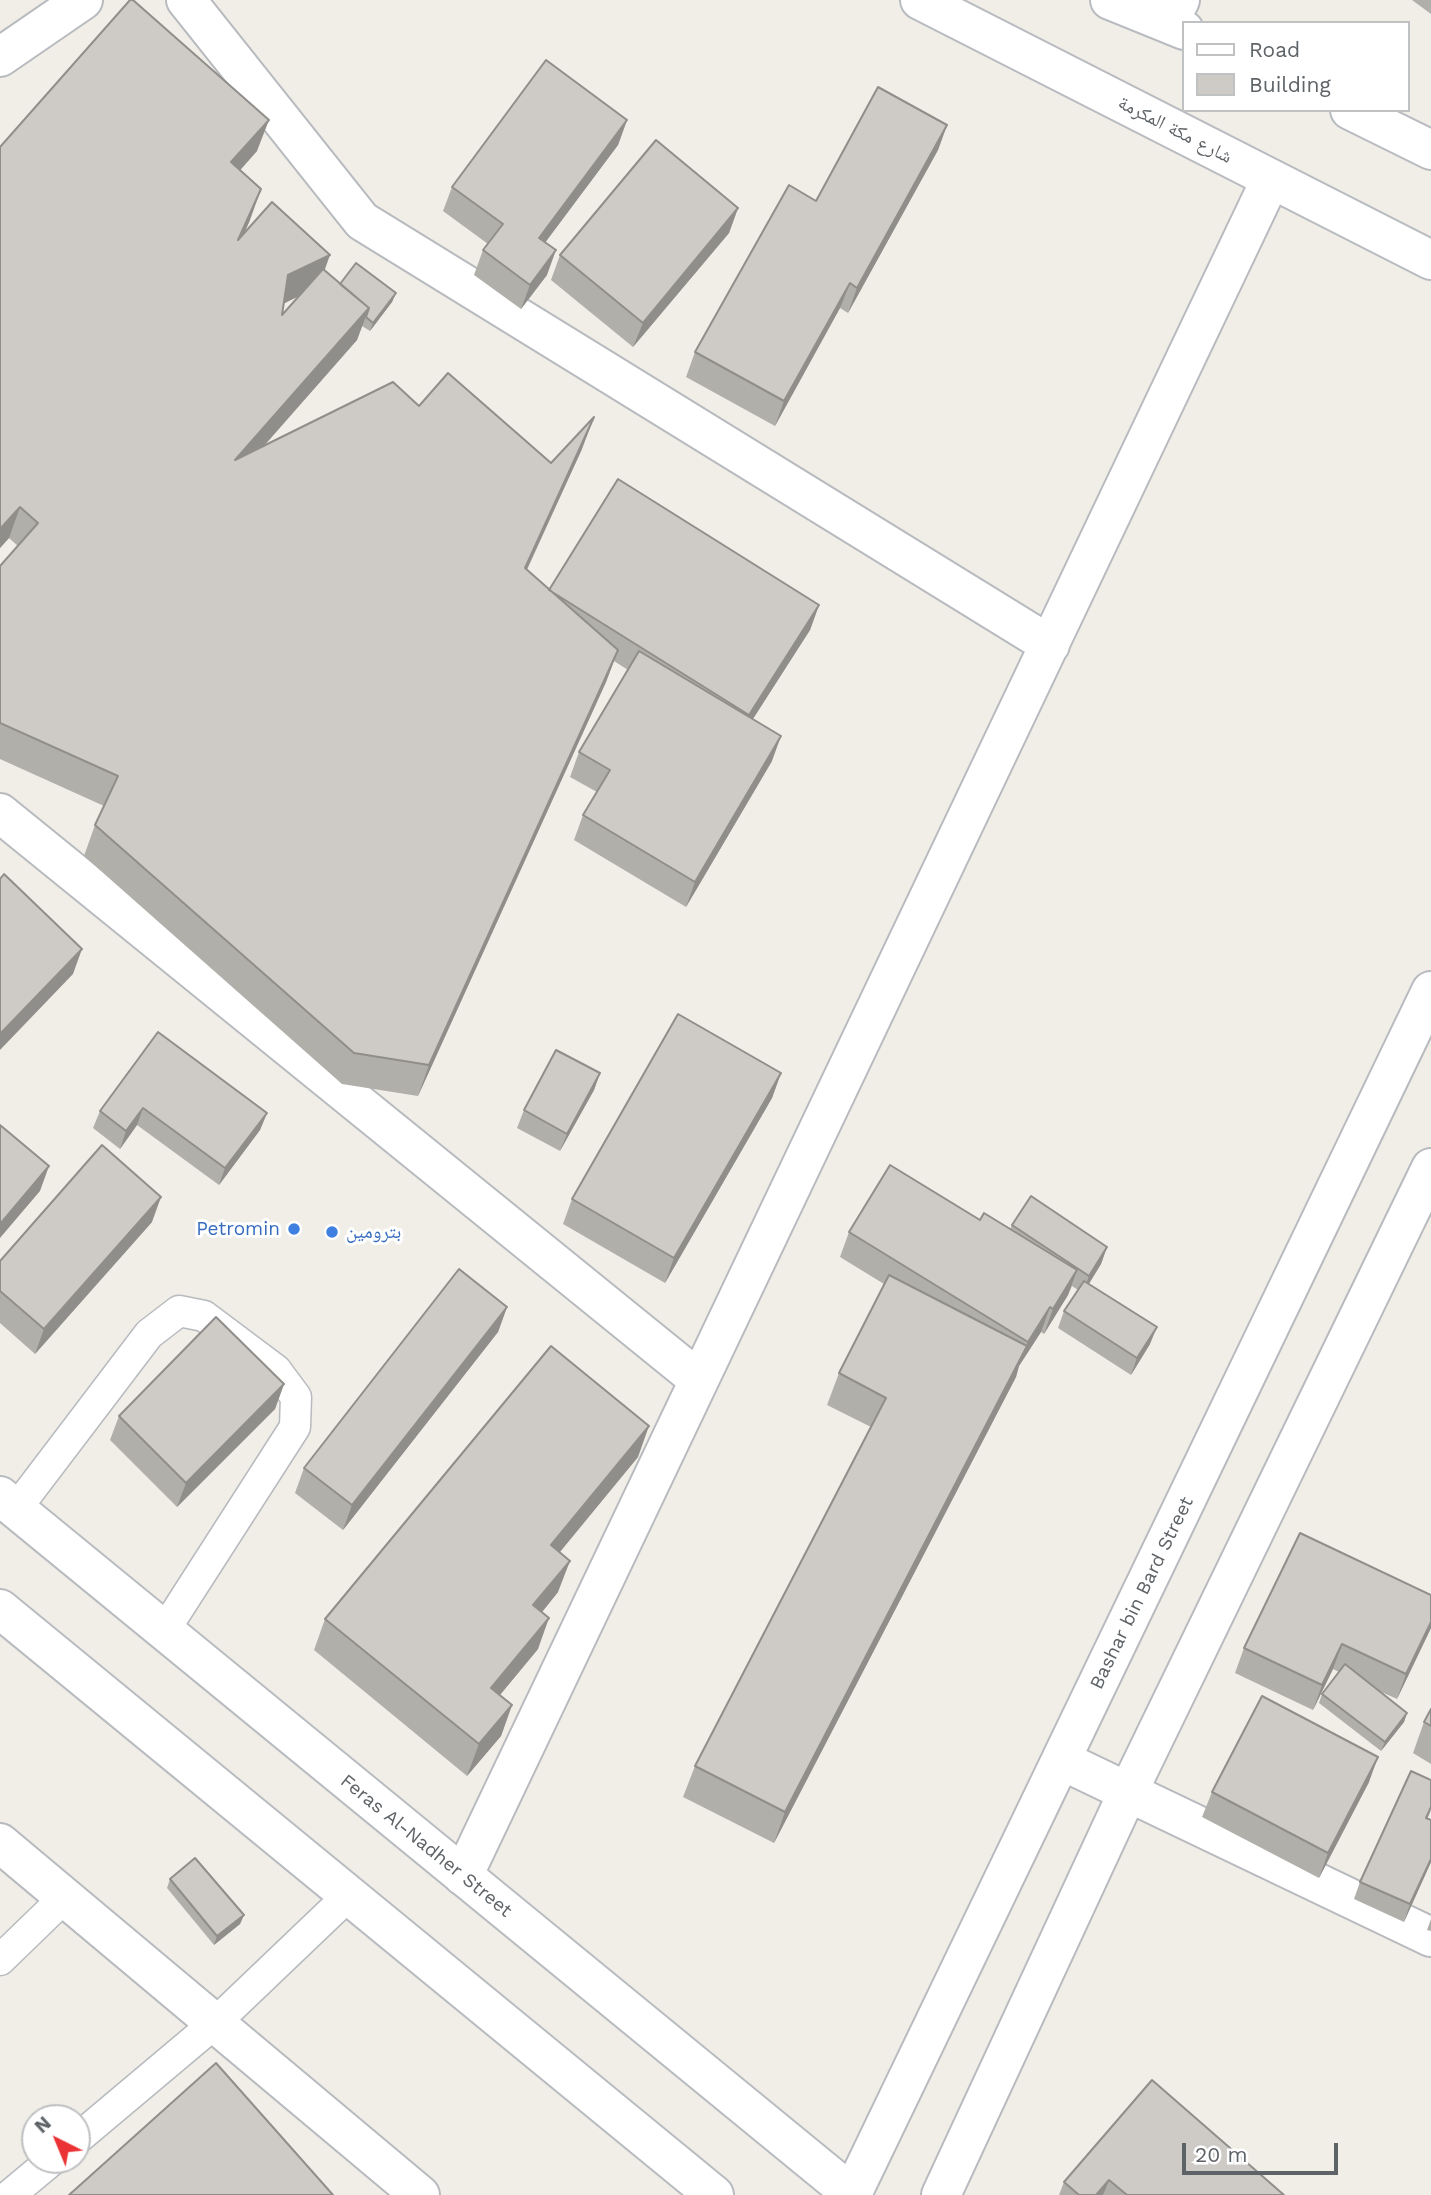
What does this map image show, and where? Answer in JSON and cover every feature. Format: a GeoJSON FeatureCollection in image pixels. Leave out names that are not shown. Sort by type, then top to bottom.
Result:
{"type":"FeatureCollection","features":[{"type":"Feature","properties":{"kind":"street"},"geometry":{"type":"LineString","coordinates":[[0,57],[83,0]]}},
{"type":"Feature","properties":{"kind":"street"},"geometry":{"type":"LineString","coordinates":[[186,0],[362,221],[1050,645]]}},
{"type":"Feature","properties":{"kind":"street","name":"شارع مكة المكرمة"},"geometry":{"type":"LineString","coordinates":[[920,0],[1431,260]]}},
{"type":"Feature","properties":{"kind":"street"},"geometry":{"type":"LineString","coordinates":[[1110,0],[1178,17]]}},
{"type":"Feature","properties":{"kind":"street"},"geometry":{"type":"LineString","coordinates":[[1354,112],[1431,150]]}},
{"type":"Feature","properties":{"kind":"street"},"geometry":{"type":"LineString","coordinates":[[463,1876],[1271,179]]}},
{"type":"Feature","properties":{"kind":"street"},"geometry":{"type":"LineString","coordinates":[[0,813],[699,1380]]}},
{"type":"Feature","properties":{"kind":"street","name":"Bashar bin Bard Street"},"geometry":{"type":"LineString","coordinates":[[853,2194],[1431,991]]}},
{"type":"Feature","properties":{"kind":"street"},"geometry":{"type":"LineString","coordinates":[[941,2195],[1128,1792],[1431,1168]]}},
{"type":"Feature","properties":{"kind":"street","name":"Feras Al-Nadher Street"},"geometry":{"type":"LineString","coordinates":[[8,1502],[853,2194]]}},
{"type":"Feature","properties":{"kind":"street"},"geometry":{"type":"LineString","coordinates":[[0,1609],[714,2195]]}},
{"type":"Feature","properties":{"kind":"street"},"geometry":{"type":"LineString","coordinates":[[1061,1760],[1431,1937]]}},
{"type":"Feature","properties":{"kind":"street"},"geometry":{"type":"LineString","coordinates":[[0,1843],[420,2195]]}},
{"type":"Feature","properties":{"kind":"lane"},"geometry":{"type":"LineString","coordinates":[[8,1502],[149,1334],[179,1311],[204,1316],[276,1370],[296,1396],[295,1427],[164,1631]]}},
{"type":"Feature","properties":{"kind":"lane"},"geometry":{"type":"LineString","coordinates":[[91,2127],[215,2023],[349,1895]]}},
{"type":"Feature","properties":{"kind":"lane"},"geometry":{"type":"LineString","coordinates":[[0,1960],[65,1897]]}},
{"type":"Feature","properties":{"kind":"lane"},"geometry":{"type":"LineString","coordinates":[[10,2195],[35,2174]]}},
{"type":"Feature","properties":{"kind":"building"},"geometry":{"type":"Polygon","coordinates":[[[130,0],[269,120],[231,162],[261,189],[238,240],[272,202],[330,255],[288,275],[282,315],[323,269],[369,308],[235,460],[393,382],[419,406],[448,373],[551,463],[594,417],[525,568],[618,650],[429,1065],[354,1053],[95,825],[118,776],[0,723],[0,566],[38,523],[20,507],[0,529],[0,147],[130,0]]]}},
{"type":"Feature","properties":{"kind":"building"},"geometry":{"type":"Polygon","coordinates":[[[546,60],[627,120],[539,238],[556,250],[530,285],[483,250],[503,224],[452,187],[546,60]]]}},
{"type":"Feature","properties":{"kind":"building"},"geometry":{"type":"Polygon","coordinates":[[[878,87],[947,125],[857,288],[850,283],[784,401],[695,352],[789,185],[816,201],[878,87]]]}},
{"type":"Feature","properties":{"kind":"building"},"geometry":{"type":"Polygon","coordinates":[[[656,140],[738,208],[643,323],[560,255],[656,140]]]}},
{"type":"Feature","properties":{"kind":"building"},"geometry":{"type":"Polygon","coordinates":[[[356,263],[396,293],[373,323],[366,317],[369,308],[340,284],[356,263]]]}},
{"type":"Feature","properties":{"kind":"building"},"geometry":{"type":"Polygon","coordinates":[[[618,479],[819,605],[749,715],[549,590],[618,479]]]}},
{"type":"Feature","properties":{"kind":"building"},"geometry":{"type":"Polygon","coordinates":[[[639,651],[781,736],[695,882],[583,815],[610,770],[579,752],[639,651]]]}},
{"type":"Feature","properties":{"kind":"building"},"geometry":{"type":"Polygon","coordinates":[[[4,874],[82,949],[0,1034],[0,879],[4,874]]]}},
{"type":"Feature","properties":{"kind":"building"},"geometry":{"type":"Polygon","coordinates":[[[678,1014],[781,1073],[674,1258],[572,1199],[678,1014]]]}},
{"type":"Feature","properties":{"kind":"building"},"geometry":{"type":"Polygon","coordinates":[[[158,1032],[267,1113],[225,1168],[143,1108],[126,1131],[100,1111],[158,1032]]]}},
{"type":"Feature","properties":{"kind":"building"},"geometry":{"type":"Polygon","coordinates":[[[556,1050],[600,1073],[567,1134],[524,1110],[556,1050]]]}},
{"type":"Feature","properties":{"kind":"building"},"geometry":{"type":"Polygon","coordinates":[[[0,1125],[49,1166],[0,1224],[0,1125]]]}},
{"type":"Feature","properties":{"kind":"building"},"geometry":{"type":"Polygon","coordinates":[[[102,1145],[161,1197],[44,1329],[0,1291],[0,1261],[102,1145]]]}},
{"type":"Feature","properties":{"kind":"building"},"geometry":{"type":"Polygon","coordinates":[[[890,1165],[980,1220],[984,1213],[1077,1270],[1053,1309],[1050,1307],[1028,1342],[849,1232],[890,1165]]]}},
{"type":"Feature","properties":{"kind":"building"},"geometry":{"type":"Polygon","coordinates":[[[1031,1196],[1107,1247],[1089,1276],[1012,1225],[1031,1196]]]}},
{"type":"Feature","properties":{"kind":"building"},"geometry":{"type":"Polygon","coordinates":[[[459,1269],[507,1307],[352,1505],[304,1468],[459,1269]]]}},
{"type":"Feature","properties":{"kind":"building"},"geometry":{"type":"Polygon","coordinates":[[[889,1275],[1027,1346],[785,1812],[695,1766],[886,1398],[839,1373],[889,1275]]]}},
{"type":"Feature","properties":{"kind":"building"},"geometry":{"type":"Polygon","coordinates":[[[1084,1281],[1157,1327],[1137,1358],[1064,1311],[1084,1281]]]}},
{"type":"Feature","properties":{"kind":"building"},"geometry":{"type":"Polygon","coordinates":[[[216,1317],[284,1384],[186,1483],[119,1416],[216,1317]]]}},
{"type":"Feature","properties":{"kind":"building"},"geometry":{"type":"Polygon","coordinates":[[[551,1346],[649,1426],[551,1545],[570,1561],[533,1605],[549,1618],[491,1688],[512,1705],[479,1744],[325,1619],[551,1346]]]}},
{"type":"Feature","properties":{"kind":"building"},"geometry":{"type":"Polygon","coordinates":[[[1300,1533],[1431,1595],[1431,1622],[1406,1674],[1342,1644],[1322,1685],[1244,1648],[1300,1533]]]}},
{"type":"Feature","properties":{"kind":"building"},"geometry":{"type":"Polygon","coordinates":[[[1345,1664],[1407,1713],[1385,1742],[1322,1694],[1345,1664]]]}},
{"type":"Feature","properties":{"kind":"building"},"geometry":{"type":"Polygon","coordinates":[[[1262,1696],[1378,1757],[1328,1853],[1212,1792],[1262,1696]]]}},
{"type":"Feature","properties":{"kind":"building"},"geometry":{"type":"Polygon","coordinates":[[[1431,1709],[1431,1726],[1424,1722],[1431,1709]]]}},
{"type":"Feature","properties":{"kind":"building"},"geometry":{"type":"Polygon","coordinates":[[[1411,1771],[1431,1780],[1431,1807],[1426,1818],[1431,1820],[1431,1859],[1410,1904],[1360,1882],[1411,1771]]]}},
{"type":"Feature","properties":{"kind":"building"},"geometry":{"type":"Polygon","coordinates":[[[195,1858],[244,1915],[217,1936],[170,1879],[195,1858]]]}},
{"type":"Feature","properties":{"kind":"building"},"geometry":{"type":"Polygon","coordinates":[[[216,2063],[333,2195],[69,2195],[216,2063]]]}},
{"type":"Feature","properties":{"kind":"building"},"geometry":{"type":"Polygon","coordinates":[[[1152,2080],[1284,2195],[1127,2195],[1109,2180],[1096,2195],[1079,2195],[1064,2182],[1152,2080]]]}},
{"type":"Feature","properties":{"kind":"place","name":"Petromin"},"geometry":{"type":"Point","coordinates":[294,1229]}},
{"type":"Feature","properties":{"kind":"place","name":"بترومين"},"geometry":{"type":"Point","coordinates":[332,1232]}}]}
